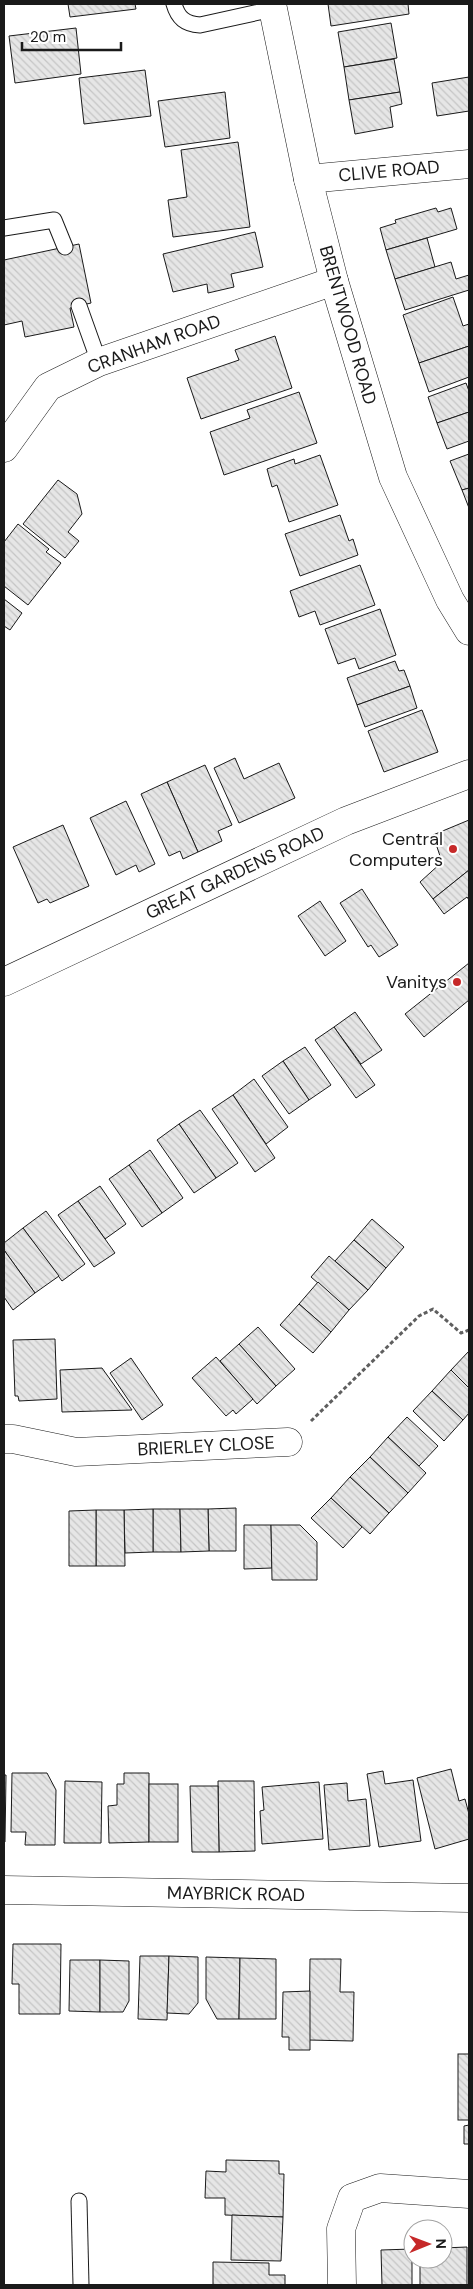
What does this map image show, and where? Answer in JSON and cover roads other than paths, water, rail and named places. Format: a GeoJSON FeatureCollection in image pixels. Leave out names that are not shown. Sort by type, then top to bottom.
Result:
{"type":"FeatureCollection","features":[{"type":"Feature","properties":{"kind":"street","name":"BRENTWOOD ROAD"},"geometry":{"type":"LineString","coordinates":[[272,6],[308,179],[334,281],[393,477],[450,600],[469,631]]}},
{"type":"Feature","properties":{"kind":"street","name":"CLIVE ROAD"},"geometry":{"type":"LineString","coordinates":[[308,179],[469,164]]}},
{"type":"Feature","properties":{"kind":"street","name":"CRANHAM ROAD"},"geometry":{"type":"LineString","coordinates":[[4,448],[48,387],[99,362],[334,281]]}},
{"type":"Feature","properties":{"kind":"street","name":"GREAT GARDENS ROAD"},"geometry":{"type":"LineString","coordinates":[[4,982],[346,821],[469,774]]}},
{"type":"Feature","properties":{"kind":"street","name":"BRIERLEY CLOSE"},"geometry":{"type":"LineString","coordinates":[[4,1438],[13,1438],[76,1452],[288,1442]]}},
{"type":"Feature","properties":{"kind":"street","name":"MAYBRICK ROAD"},"geometry":{"type":"LineString","coordinates":[[4,1890],[469,1898]]}},
{"type":"Feature","properties":{"kind":"street"},"geometry":{"type":"LineString","coordinates":[[342,2285],[341,2229],[352,2198],[380,2188],[469,2194]]}},
{"type":"Feature","properties":{"kind":"lane"},"geometry":{"type":"LineString","coordinates":[[174,4],[182,19],[189,25],[200,25],[272,6]]}},
{"type":"Feature","properties":{"kind":"lane"},"geometry":{"type":"LineString","coordinates":[[4,228],[54,220],[65,247]]}},
{"type":"Feature","properties":{"kind":"lane"},"geometry":{"type":"LineString","coordinates":[[79,306],[99,362]]}},
{"type":"Feature","properties":{"kind":"lane"},"geometry":{"type":"LineString","coordinates":[[79,2201],[81,2285]]}},
{"type":"Feature","properties":{"kind":"place","name":"Central Computers"},"geometry":{"type":"Point","coordinates":[453,849]}},
{"type":"Feature","properties":{"kind":"place","name":"Vanitys"},"geometry":{"type":"Point","coordinates":[457,982]}}]}
